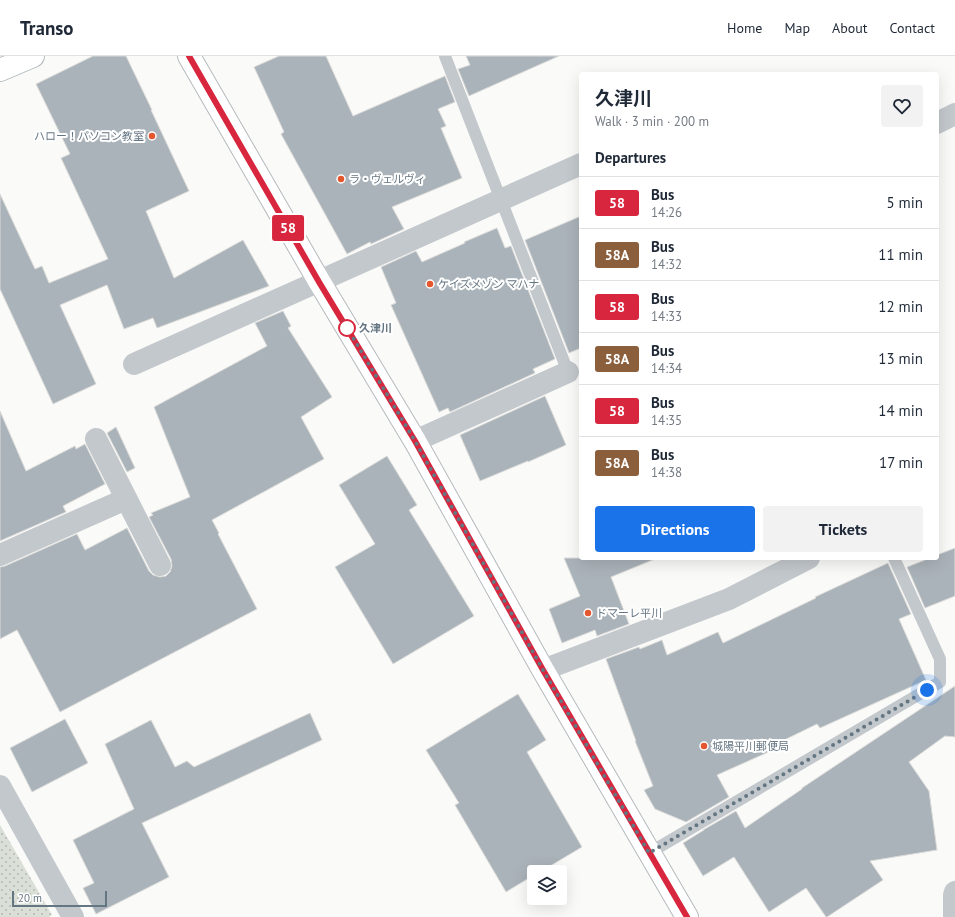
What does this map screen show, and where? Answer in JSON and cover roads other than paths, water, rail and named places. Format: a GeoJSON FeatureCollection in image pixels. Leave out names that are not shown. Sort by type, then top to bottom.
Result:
{"type":"FeatureCollection","features":[{"type":"Feature","properties":{"kind":"main road"},"geometry":{"type":"LineString","coordinates":[[0,70],[33,56]]}},
{"type":"Feature","properties":{"kind":"main road"},"geometry":{"type":"LineString","coordinates":[[189,56],[319,282],[415,441],[543,670],[687,917]]}},
{"type":"Feature","properties":{"kind":"street"},"geometry":{"type":"LineString","coordinates":[[939,122],[955,114]]}},
{"type":"Feature","properties":{"kind":"street"},"geometry":{"type":"LineString","coordinates":[[134,364],[579,165]]}},
{"type":"Feature","properties":{"kind":"street"},"geometry":{"type":"LineString","coordinates":[[415,441],[568,372]]}},
{"type":"Feature","properties":{"kind":"street"},"geometry":{"type":"LineString","coordinates":[[96,439],[160,565]]}},
{"type":"Feature","properties":{"kind":"street"},"geometry":{"type":"LineString","coordinates":[[0,555],[126,499]]}},
{"type":"Feature","properties":{"kind":"street"},"geometry":{"type":"LineString","coordinates":[[543,670],[729,599],[804,560]]}},
{"type":"Feature","properties":{"kind":"street"},"geometry":{"type":"LineString","coordinates":[[0,786],[73,917]]}},
{"type":"Feature","properties":{"kind":"street"},"geometry":{"type":"LineString","coordinates":[[954,917],[955,892]]}},
{"type":"Feature","properties":{"kind":"lane"},"geometry":{"type":"LineString","coordinates":[[445,56],[568,372]]}},
{"type":"Feature","properties":{"kind":"lane"},"geometry":{"type":"LineString","coordinates":[[649,853],[940,682],[940,659],[895,560]]}},
{"type":"Feature","properties":{"kind":"place","name":"ハロー！パソコン教室"},"geometry":{"type":"Point","coordinates":[152,136]}},
{"type":"Feature","properties":{"kind":"place","name":"ラ・ヴェルヴィ"},"geometry":{"type":"Point","coordinates":[341,179]}},
{"type":"Feature","properties":{"kind":"place","name":"ケイズメゾン マハナ"},"geometry":{"type":"Point","coordinates":[430,284]}},
{"type":"Feature","properties":{"kind":"place","name":"久津川"},"geometry":{"type":"Point","coordinates":[347,328]}},
{"type":"Feature","properties":{"kind":"place","name":"ドマーレ平川"},"geometry":{"type":"Point","coordinates":[588,613]}},
{"type":"Feature","properties":{"kind":"place","name":"城陽平川郵便局"},"geometry":{"type":"Point","coordinates":[704,746]}}]}
